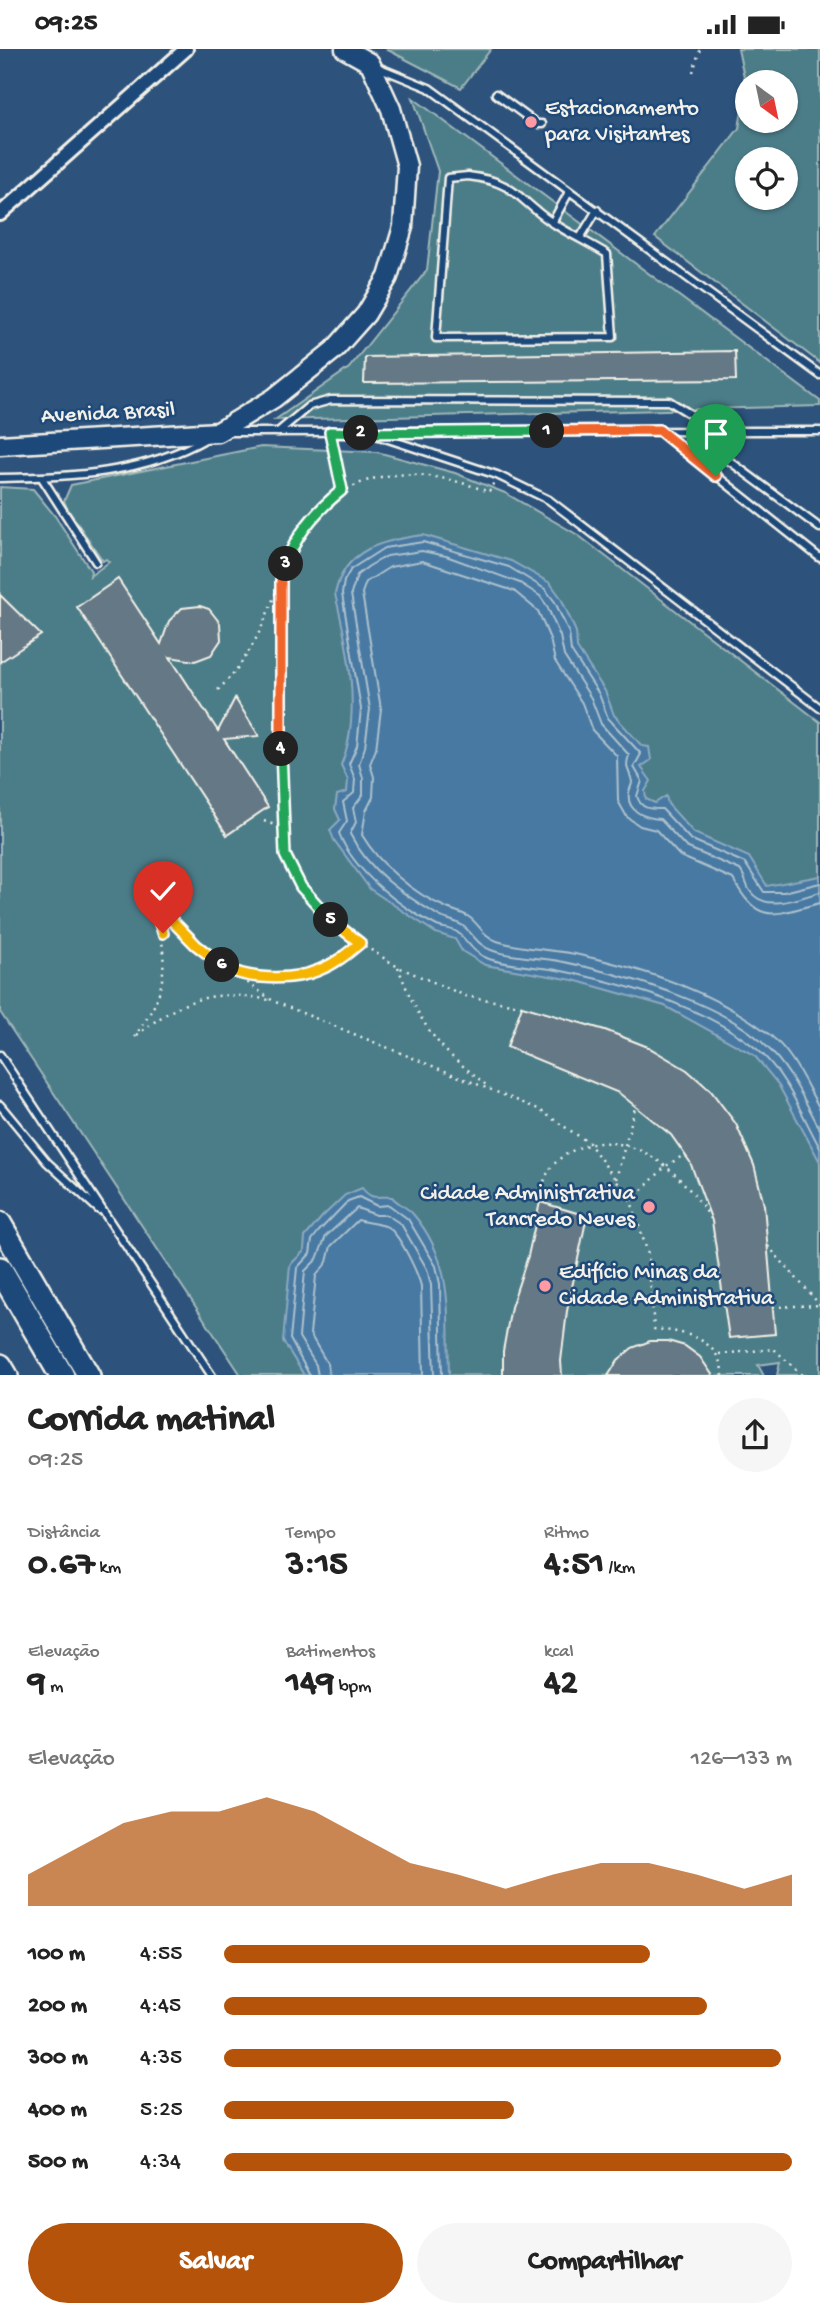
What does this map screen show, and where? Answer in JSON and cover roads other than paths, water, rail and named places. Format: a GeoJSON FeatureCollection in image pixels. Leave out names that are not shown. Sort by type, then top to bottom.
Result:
{"type":"FeatureCollection","features":[{"type":"Feature","properties":{"kind":"highway"},"geometry":{"type":"LineString","coordinates":[[0,1269],[62,1375]]}},
{"type":"Feature","properties":{"kind":"highway"},"geometry":{"type":"LineString","coordinates":[[0,1366],[6,1375]]}},
{"type":"Feature","properties":{"kind":"main road"},"geometry":{"type":"LineString","coordinates":[[0,1223],[89,1375]]}},
{"type":"Feature","properties":{"kind":"street"},"geometry":{"type":"LineString","coordinates":[[0,214],[186,49]]}},
{"type":"Feature","properties":{"kind":"street"},"geometry":{"type":"LineString","coordinates":[[218,432],[274,398],[334,350],[366,314],[388,277],[402,226],[407,166],[391,109],[370,64],[345,49]]}},
{"type":"Feature","properties":{"kind":"street","name":"Avenida Brasil"},"geometry":{"type":"LineString","coordinates":[[0,445],[218,432]]}},
{"type":"Feature","properties":{"kind":"lane"},"geometry":{"type":"LineString","coordinates":[[370,64],[429,88],[820,375]]}},
{"type":"Feature","properties":{"kind":"lane"},"geometry":{"type":"LineString","coordinates":[[496,94],[537,124],[542,124]]}},
{"type":"Feature","properties":{"kind":"lane"},"geometry":{"type":"LineString","coordinates":[[468,176],[492,179],[521,194],[552,223],[607,254],[613,337],[436,338],[448,179],[468,176]]}},
{"type":"Feature","properties":{"kind":"lane"},"geometry":{"type":"LineString","coordinates":[[552,223],[569,192]]}},
{"type":"Feature","properties":{"kind":"lane"},"geometry":{"type":"LineString","coordinates":[[580,238],[597,210]]}},
{"type":"Feature","properties":{"kind":"lane"},"geometry":{"type":"LineString","coordinates":[[278,432],[309,406],[331,400],[669,401],[715,429]]}},
{"type":"Feature","properties":{"kind":"lane"},"geometry":{"type":"LineString","coordinates":[[0,478],[78,476],[133,466],[179,454],[218,432],[715,429],[820,431]]}},
{"type":"Feature","properties":{"kind":"lane"},"geometry":{"type":"LineString","coordinates":[[659,430],[820,558]]}},
{"type":"Feature","properties":{"kind":"lane"},"geometry":{"type":"LineString","coordinates":[[688,430],[820,528]]}},
{"type":"Feature","properties":{"kind":"lane"},"geometry":{"type":"LineString","coordinates":[[371,433],[497,475],[549,500],[820,708]]}},
{"type":"Feature","properties":{"kind":"lane"},"geometry":{"type":"LineString","coordinates":[[43,478],[96,562]]}},
{"type":"Feature","properties":{"kind":"lane"},"geometry":{"type":"LineString","coordinates":[[0,1055],[212,1375]]}},
{"type":"Feature","properties":{"kind":"lane"},"geometry":{"type":"LineString","coordinates":[[0,1105],[47,1162],[109,1218]]}},
{"type":"Feature","properties":{"kind":"water"},"geometry":{"type":"Polygon","coordinates":[[[423,535],[511,561],[550,583],[561,598],[576,632],[577,648],[605,691],[614,715],[642,746],[649,747],[651,760],[641,767],[651,781],[645,791],[646,799],[655,803],[666,796],[668,804],[694,833],[749,857],[767,886],[820,876],[820,1162],[778,1084],[754,1055],[665,1006],[573,980],[485,965],[462,951],[455,939],[436,933],[370,889],[334,840],[330,830],[340,820],[335,809],[337,795],[347,792],[348,780],[341,765],[351,725],[352,703],[348,658],[335,594],[347,567],[367,549],[394,540],[423,535]]]}},
{"type":"Feature","properties":{"kind":"water"},"geometry":{"type":"Polygon","coordinates":[[[362,1188],[373,1196],[392,1197],[411,1212],[427,1233],[436,1252],[446,1291],[449,1375],[304,1375],[283,1341],[290,1265],[304,1251],[305,1237],[322,1217],[345,1195],[362,1188]]]}},
{"type":"Feature","properties":{"kind":"place","name":"Estacionamento para Visitantes"},"geometry":{"type":"Point","coordinates":[531,122]}},
{"type":"Feature","properties":{"kind":"place","name":"Cidade Administrativa Tancredo Neves"},"geometry":{"type":"Point","coordinates":[649,1207]}},
{"type":"Feature","properties":{"kind":"place","name":"Edifício Minas da Cidade Administrativa"},"geometry":{"type":"Point","coordinates":[545,1286]}}]}
